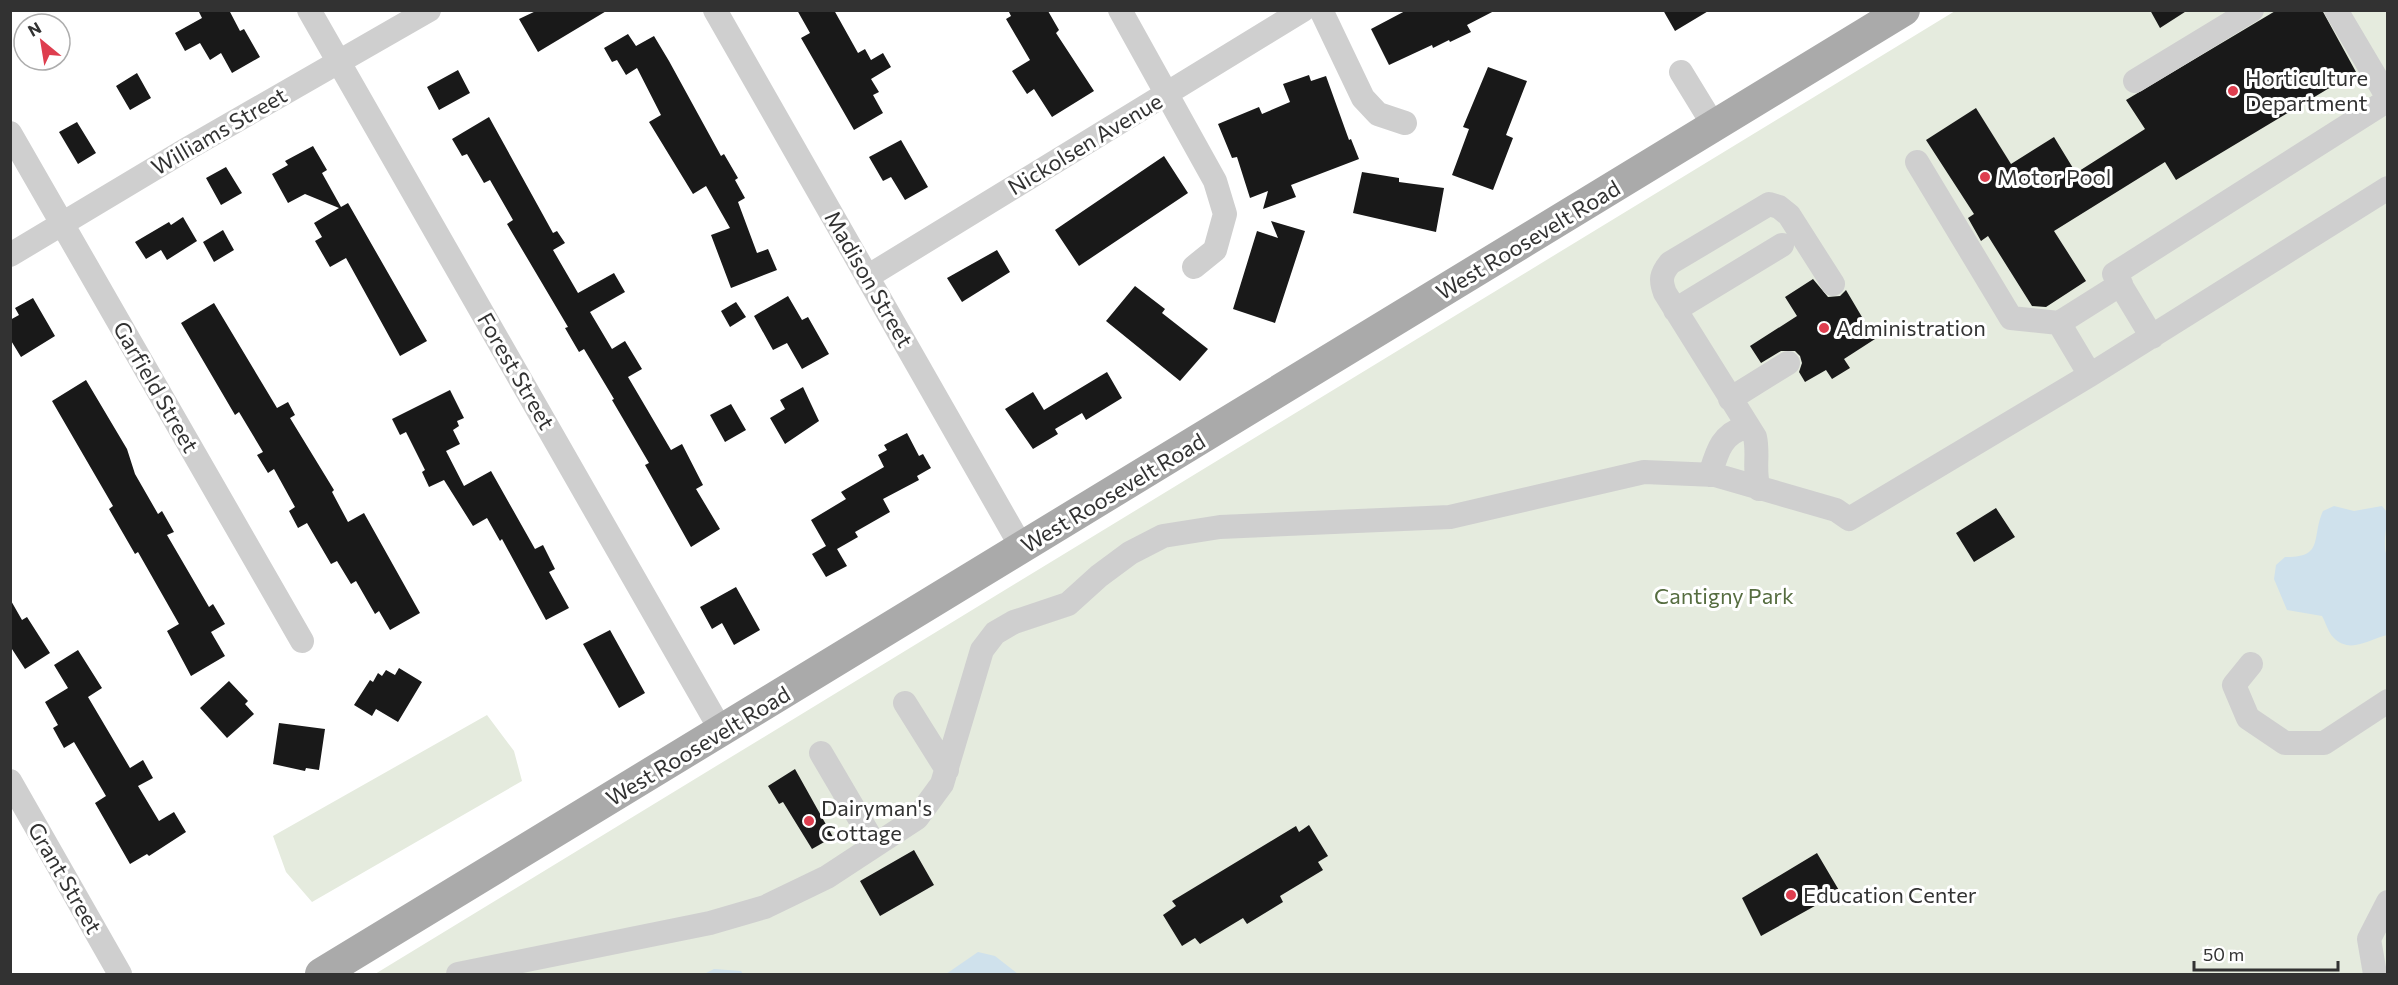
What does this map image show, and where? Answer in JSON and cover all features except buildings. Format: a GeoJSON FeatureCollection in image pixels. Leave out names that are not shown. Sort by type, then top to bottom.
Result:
{"type":"FeatureCollection","features":[{"type":"Feature","properties":{"kind":"main road","name":"West Roosevelt Road"},"geometry":{"type":"LineString","coordinates":[[321,975],[1714,126],[1868,20],[1904,10]]}},
{"type":"Feature","properties":{"kind":"street","name":"Forest Street"},"geometry":{"type":"LineString","coordinates":[[309,10],[722,732]]}},
{"type":"Feature","properties":{"kind":"street","name":"Williams Street"},"geometry":{"type":"LineString","coordinates":[[10,255],[429,10]]}},
{"type":"Feature","properties":{"kind":"street","name":"Madison Street"},"geometry":{"type":"LineString","coordinates":[[715,10],[1022,548]]}},
{"type":"Feature","properties":{"kind":"street"},"geometry":{"type":"LineString","coordinates":[[1120,10],[1215,181],[1225,214],[1215,249],[1194,267]]}},
{"type":"Feature","properties":{"kind":"street","name":"Nickolsen Avenue"},"geometry":{"type":"LineString","coordinates":[[867,277],[1303,10]]}},
{"type":"Feature","properties":{"kind":"street"},"geometry":{"type":"LineString","coordinates":[[1321,10],[1363,98],[1378,114],[1405,123]]}},
{"type":"Feature","properties":{"kind":"street"},"geometry":{"type":"LineString","coordinates":[[2135,81],[2252,10]]}},
{"type":"Feature","properties":{"kind":"street"},"geometry":{"type":"LineString","coordinates":[[2152,337],[2114,274],[2388,99],[2336,10]]}},
{"type":"Feature","properties":{"kind":"street"},"geometry":{"type":"LineString","coordinates":[[1681,72],[1714,126]]}},
{"type":"Feature","properties":{"kind":"street","name":"Garfield Street"},"geometry":{"type":"LineString","coordinates":[[10,134],[302,641]]}},
{"type":"Feature","properties":{"kind":"street"},"geometry":{"type":"LineString","coordinates":[[1917,162],[2011,318],[2059,323],[2121,284]]}},
{"type":"Feature","properties":{"kind":"street"},"geometry":{"type":"LineString","coordinates":[[459,975],[699,925],[765,907],[827,877],[917,818],[942,784],[982,650],[995,633],[1014,622],[1068,604],[1099,576],[1130,553],[1163,537],[1220,527],[1450,517],[1535,499],[1620,475],[1644,472],[1710,475],[1836,510],[1849,519],[2152,337],[2388,188]]}},
{"type":"Feature","properties":{"kind":"street"},"geometry":{"type":"LineString","coordinates":[[1759,489],[1755,476],[1758,449],[1755,437],[1746,427],[1675,310],[1661,281],[1670,263],[1769,204],[1779,207],[1789,215],[1833,284]]}},
{"type":"Feature","properties":{"kind":"street"},"geometry":{"type":"LineString","coordinates":[[1675,310],[1782,245]]}},
{"type":"Feature","properties":{"kind":"street"},"geometry":{"type":"LineString","coordinates":[[2059,323],[2090,375]]}},
{"type":"Feature","properties":{"kind":"street"},"geometry":{"type":"LineString","coordinates":[[1730,399],[1788,363]]}},
{"type":"Feature","properties":{"kind":"street"},"geometry":{"type":"LineString","coordinates":[[1710,475],[1715,457],[1727,436],[1746,427]]}},
{"type":"Feature","properties":{"kind":"street"},"geometry":{"type":"LineString","coordinates":[[2251,664],[2234,685],[2241,702],[2248,718],[2285,743],[2324,743],[2388,701]]}},
{"type":"Feature","properties":{"kind":"street"},"geometry":{"type":"LineString","coordinates":[[905,703],[947,770]]}},
{"type":"Feature","properties":{"kind":"street"},"geometry":{"type":"LineString","coordinates":[[821,753],[875,845]]}},
{"type":"Feature","properties":{"kind":"street","name":"Grant Street"},"geometry":{"type":"LineString","coordinates":[[10,781],[120,975]]}},
{"type":"Feature","properties":{"kind":"street"},"geometry":{"type":"LineString","coordinates":[[2375,975],[2369,939],[2388,902]]}},
{"type":"Feature","properties":{"kind":"green space","name":"Cantigny Park"},"geometry":{"type":"Polygon","coordinates":[[[1955,11],[2387,11],[2387,974],[375,974],[1955,11]]]}},
{"type":"Feature","properties":{"kind":"green space"},"geometry":{"type":"Polygon","coordinates":[[[487,715],[514,751],[522,781],[312,902],[286,872],[273,836],[487,715]]]}},
{"type":"Feature","properties":{"kind":"water"},"geometry":{"type":"Polygon","coordinates":[[[2334,506],[2354,511],[2382,506],[2387,512],[2385,543],[2388,557],[2387,635],[2360,644],[2346,645],[2339,642],[2331,635],[2322,616],[2287,610],[2274,579],[2276,565],[2285,557],[2306,554],[2311,550],[2323,511],[2334,506]]]}},
{"type":"Feature","properties":{"kind":"water"},"geometry":{"type":"Polygon","coordinates":[[[978,952],[995,956],[1018,974],[946,974],[978,952]]]}},
{"type":"Feature","properties":{"kind":"water"},"geometry":{"type":"Polygon","coordinates":[[[714,969],[741,971],[743,974],[704,974],[714,969]]]}},
{"type":"Feature","properties":{"kind":"place","name":"Horticulture Department"},"geometry":{"type":"Point","coordinates":[2233,91]}},
{"type":"Feature","properties":{"kind":"place","name":"Motor Pool"},"geometry":{"type":"Point","coordinates":[1985,177]}},
{"type":"Feature","properties":{"kind":"place","name":"Administration"},"geometry":{"type":"Point","coordinates":[1824,328]}},
{"type":"Feature","properties":{"kind":"place","name":"Dairyman's Cottage"},"geometry":{"type":"Point","coordinates":[809,821]}},
{"type":"Feature","properties":{"kind":"place","name":"Education Center"},"geometry":{"type":"Point","coordinates":[1791,895]}}]}
